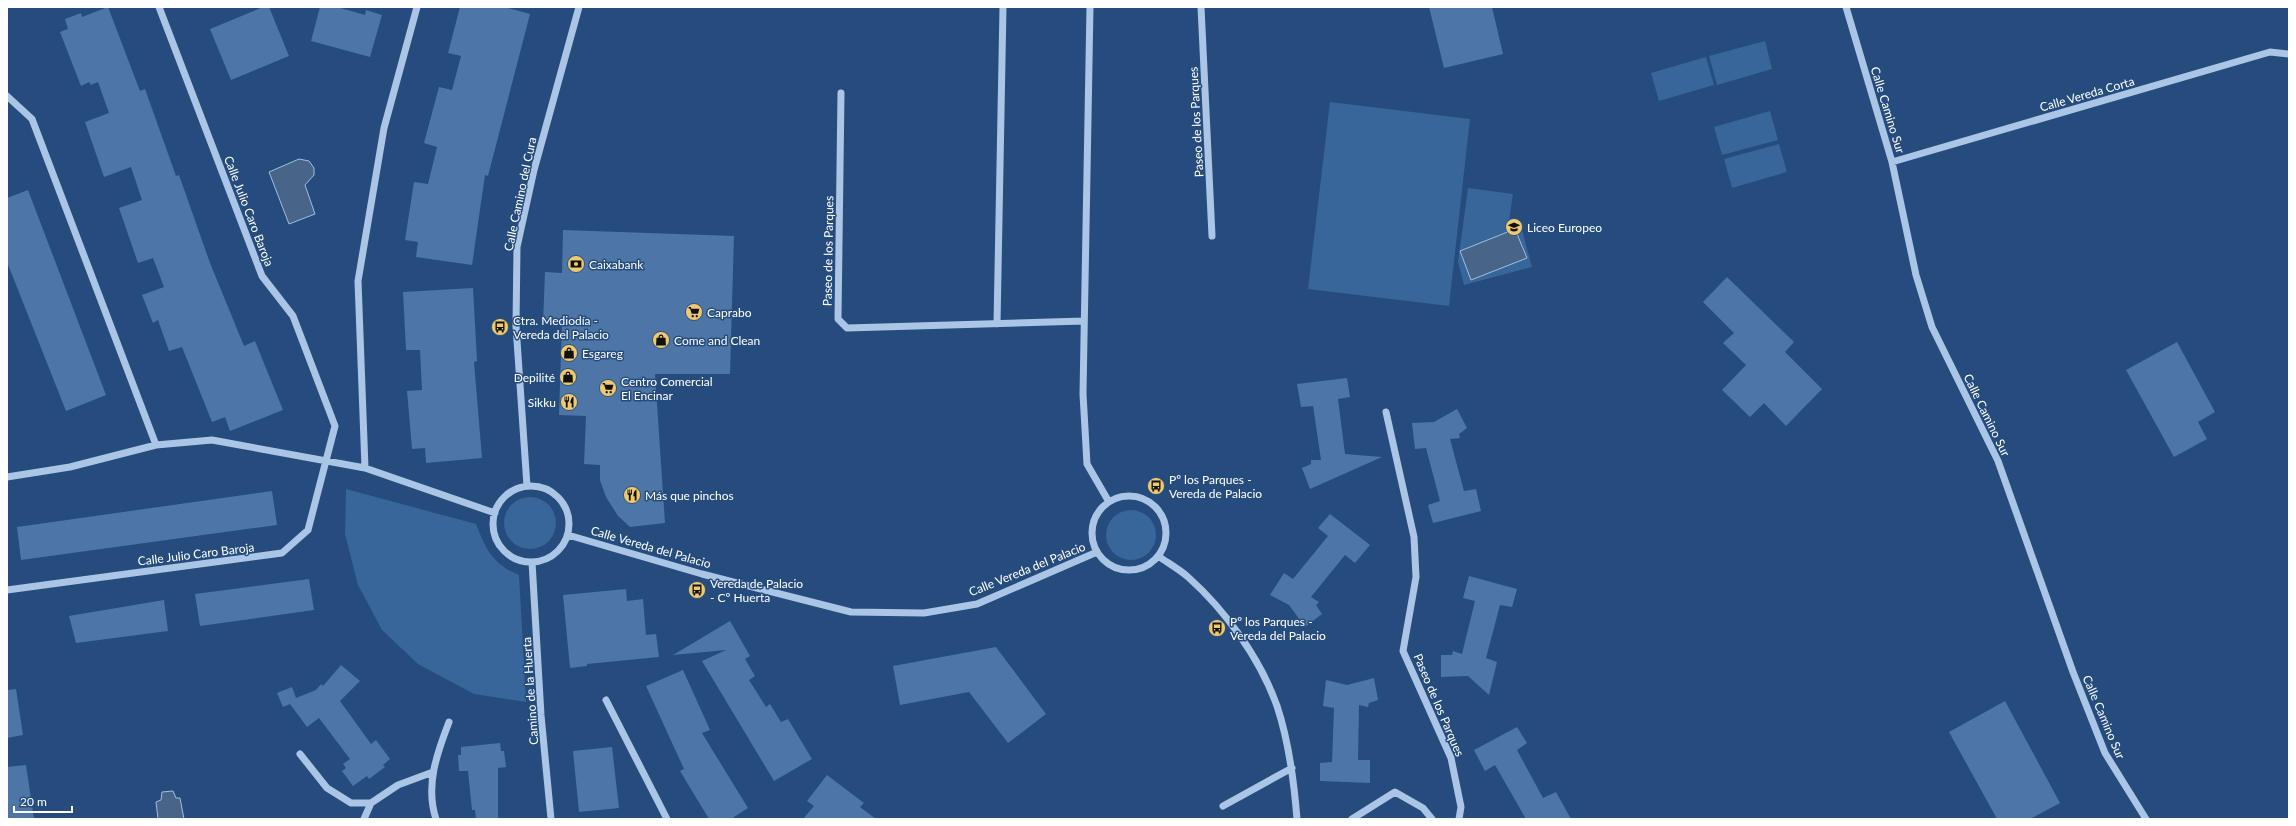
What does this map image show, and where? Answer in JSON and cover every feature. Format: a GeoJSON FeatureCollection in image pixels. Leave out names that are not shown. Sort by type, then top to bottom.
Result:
{"type":"FeatureCollection","features":[{"type":"Feature","properties":{"kind":"street","name":"Calle Julio Caro Baroja"},"geometry":{"type":"LineString","coordinates":[[7,590],[282,553],[308,530],[327,462],[335,426],[293,316],[262,276],[159,7]]}},
{"type":"Feature","properties":{"kind":"street"},"geometry":{"type":"LineString","coordinates":[[365,468],[358,281],[384,128],[417,7]]}},
{"type":"Feature","properties":{"kind":"street","name":"Calle Camino del Cura"},"geometry":{"type":"LineString","coordinates":[[527,486],[516,326],[518,247],[534,170],[579,7]]}},
{"type":"Feature","properties":{"kind":"street"},"geometry":{"type":"LineString","coordinates":[[997,324],[1003,7]]}},
{"type":"Feature","properties":{"kind":"street"},"geometry":{"type":"LineString","coordinates":[[1090,7],[1083,394],[1087,464],[1109,502]]}},
{"type":"Feature","properties":{"kind":"street","name":"Paseo de los Parques"},"geometry":{"type":"LineString","coordinates":[[1201,7],[1212,236]]}},
{"type":"Feature","properties":{"kind":"street","name":"Calle Camino Sur"},"geometry":{"type":"LineString","coordinates":[[1846,7],[1892,162],[1916,275],[1932,327],[1998,461],[2073,672],[2105,753],[2146,819]]}},
{"type":"Feature","properties":{"kind":"street","name":"Calle Vereda Corta"},"geometry":{"type":"LineString","coordinates":[[1892,162],[2270,52],[2289,54]]}},
{"type":"Feature","properties":{"kind":"street","name":"Paseo de los Parques"},"geometry":{"type":"LineString","coordinates":[[841,93],[838,319],[847,328],[1084,321]]}},
{"type":"Feature","properties":{"kind":"street"},"geometry":{"type":"LineString","coordinates":[[7,96],[32,119],[156,445]]}},
{"type":"Feature","properties":{"kind":"street","name":"Paseo de los Parques"},"geometry":{"type":"LineString","coordinates":[[1386,412],[1414,538],[1416,577],[1403,651],[1451,758],[1461,807],[1458,819]]}},
{"type":"Feature","properties":{"kind":"street"},"geometry":{"type":"LineString","coordinates":[[7,478],[70,467],[156,445],[212,440],[365,468],[495,513]]}},
{"type":"Feature","properties":{"kind":"street"},"geometry":{"type":"LineString","coordinates":[[527,486],[542,487],[555,494],[565,506],[569,520],[568,535],[561,549],[548,558],[532,562],[518,560],[506,552],[497,541],[493,527],[495,513],[502,500],[513,490],[527,486]]}},
{"type":"Feature","properties":{"kind":"street"},"geometry":{"type":"LineString","coordinates":[[1121,497],[1133,497],[1146,501],[1156,508],[1163,519],[1165,532],[1164,544],[1158,556],[1149,564],[1138,569],[1126,570],[1115,568],[1104,561],[1097,552],[1092,541],[1092,530],[1097,514],[1109,502],[1121,497]]}},
{"type":"Feature","properties":{"kind":"street","name":"Calle Vereda del Palacio"},"geometry":{"type":"LineString","coordinates":[[568,535],[687,570],[851,612],[924,613],[977,604],[1097,552]]}},
{"type":"Feature","properties":{"kind":"street"},"geometry":{"type":"LineString","coordinates":[[1158,556],[1188,577],[1228,620],[1256,662],[1277,705],[1292,768],[1297,819]]}},
{"type":"Feature","properties":{"kind":"street","name":"Camino de la Huerta"},"geometry":{"type":"LineString","coordinates":[[532,562],[541,715],[551,819]]}},
{"type":"Feature","properties":{"kind":"street"},"geometry":{"type":"LineString","coordinates":[[606,700],[667,819]]}},
{"type":"Feature","properties":{"kind":"street"},"geometry":{"type":"LineString","coordinates":[[436,819],[433,772],[436,756],[449,722]]}},
{"type":"Feature","properties":{"kind":"street"},"geometry":{"type":"LineString","coordinates":[[300,754],[327,788],[351,803],[370,803],[398,785],[433,772]]}},
{"type":"Feature","properties":{"kind":"street"},"geometry":{"type":"LineString","coordinates":[[1223,806],[1292,768]]}},
{"type":"Feature","properties":{"kind":"street"},"geometry":{"type":"LineString","coordinates":[[1352,819],[1395,792],[1423,808],[1432,819]]}},
{"type":"Feature","properties":{"kind":"street"},"geometry":{"type":"LineString","coordinates":[[364,819],[370,803]]}},
{"type":"Feature","properties":{"kind":"shaded area"},"geometry":{"type":"Polygon","coordinates":[[[1765,41],[1772,69],[1717,85],[1709,56],[1765,41]]]}},
{"type":"Feature","properties":{"kind":"shaded area"},"geometry":{"type":"Polygon","coordinates":[[[1706,57],[1714,85],[1659,101],[1651,73],[1706,57]]]}},
{"type":"Feature","properties":{"kind":"shaded area"},"geometry":{"type":"Polygon","coordinates":[[[1330,102],[1470,119],[1449,306],[1308,289],[1330,102]]]}},
{"type":"Feature","properties":{"kind":"shaded area"},"geometry":{"type":"Polygon","coordinates":[[[1770,111],[1778,140],[1722,155],[1714,127],[1770,111]]]}},
{"type":"Feature","properties":{"kind":"shaded area"},"geometry":{"type":"Polygon","coordinates":[[[1779,144],[1787,172],[1732,188],[1724,159],[1779,144]]]}},
{"type":"Feature","properties":{"kind":"shaded area"},"geometry":{"type":"Polygon","coordinates":[[[299,159],[309,161],[314,168],[314,175],[305,185],[315,214],[289,224],[269,172],[299,159]]]}},
{"type":"Feature","properties":{"kind":"shaded area"},"geometry":{"type":"Polygon","coordinates":[[[1468,188],[1513,194],[1509,221],[1521,226],[1532,267],[1464,285],[1458,262],[1468,188]]]}},
{"type":"Feature","properties":{"kind":"shaded area"},"geometry":{"type":"Polygon","coordinates":[[[1515,229],[1527,258],[1471,280],[1460,251],[1515,229]]]}},
{"type":"Feature","properties":{"kind":"shaded area"},"geometry":{"type":"Polygon","coordinates":[[[346,489],[476,524],[487,549],[497,561],[510,571],[519,575],[526,702],[474,694],[418,664],[382,630],[358,585],[345,534],[346,489]]]}},
{"type":"Feature","properties":{"kind":"shaded area"},"geometry":{"type":"Polygon","coordinates":[[[530,497],[544,501],[552,509],[556,523],[552,537],[544,545],[530,549],[516,545],[508,537],[504,523],[508,509],[516,501],[530,497]]]}},
{"type":"Feature","properties":{"kind":"shaded area"},"geometry":{"type":"Polygon","coordinates":[[[1126,510],[1136,510],[1149,517],[1156,530],[1156,540],[1149,553],[1136,560],[1126,560],[1117,556],[1110,549],[1106,540],[1106,530],[1110,521],[1117,514],[1126,510]]]}},
{"type":"Feature","properties":{"kind":"shaded area"},"geometry":{"type":"Polygon","coordinates":[[[173,791],[176,798],[180,798],[184,819],[158,819],[156,802],[161,800],[162,792],[173,791]]]}},
{"type":"Feature","properties":{"kind":"building"},"geometry":{"type":"Polygon","coordinates":[[[108,7],[140,91],[145,89],[176,176],[179,175],[210,263],[244,346],[255,341],[283,410],[230,431],[225,417],[212,422],[182,347],[169,351],[158,320],[153,323],[142,295],[164,287],[153,258],[138,263],[119,208],[142,200],[131,167],[104,177],[85,122],[109,113],[98,82],[91,85],[89,82],[81,86],[60,32],[68,29],[65,19],[81,13],[82,17],[108,7]]]}},
{"type":"Feature","properties":{"kind":"building"},"geometry":{"type":"Polygon","coordinates":[[[263,7],[269,7],[289,56],[231,80],[210,29],[263,7]]]}},
{"type":"Feature","properties":{"kind":"building"},"geometry":{"type":"Polygon","coordinates":[[[320,7],[337,7],[365,15],[366,10],[382,15],[370,57],[311,41],[320,7]]]}},
{"type":"Feature","properties":{"kind":"building"},"geometry":{"type":"Polygon","coordinates":[[[460,7],[504,7],[530,14],[488,176],[485,175],[472,265],[416,257],[418,242],[405,240],[414,182],[428,184],[437,147],[424,143],[439,87],[452,90],[461,56],[448,53],[460,7]]]}},
{"type":"Feature","properties":{"kind":"building"},"geometry":{"type":"Polygon","coordinates":[[[1429,7],[1492,7],[1503,54],[1444,68],[1429,7]]]}},
{"type":"Feature","properties":{"kind":"building"},"geometry":{"type":"Polygon","coordinates":[[[28,190],[106,395],[66,411],[7,262],[7,198],[28,190]]]}},
{"type":"Feature","properties":{"kind":"building","name":"Centro Comercial El Encinar"},"geometry":{"type":"Polygon","coordinates":[[[563,230],[734,236],[730,374],[655,374],[665,523],[630,527],[618,516],[606,497],[600,480],[600,465],[584,464],[586,416],[559,415],[562,325],[543,324],[545,272],[562,273],[563,230]]]}},
{"type":"Feature","properties":{"kind":"building"},"geometry":{"type":"Polygon","coordinates":[[[1727,277],[1794,342],[1785,352],[1822,389],[1786,426],[1764,403],[1750,417],[1722,390],[1746,365],[1723,343],[1734,333],[1703,302],[1727,277]]]}},
{"type":"Feature","properties":{"kind":"building"},"geometry":{"type":"Polygon","coordinates":[[[473,288],[477,361],[474,362],[482,458],[426,463],[425,448],[412,449],[407,391],[422,390],[420,350],[406,350],[403,292],[473,288]]]}},
{"type":"Feature","properties":{"kind":"building"},"geometry":{"type":"Polygon","coordinates":[[[2177,342],[2215,412],[2198,422],[2207,439],[2174,457],[2126,370],[2177,342]]]}},
{"type":"Feature","properties":{"kind":"building"},"geometry":{"type":"Polygon","coordinates":[[[1347,378],[1350,397],[1338,399],[1345,454],[1382,457],[1310,489],[1302,468],[1311,464],[1311,460],[1321,460],[1313,406],[1301,407],[1297,384],[1347,378]]]}},
{"type":"Feature","properties":{"kind":"building"},"geometry":{"type":"Polygon","coordinates":[[[1457,409],[1467,428],[1459,434],[1460,438],[1450,439],[1464,491],[1476,489],[1481,511],[1433,523],[1428,505],[1440,501],[1426,448],[1415,449],[1412,423],[1434,422],[1457,409]]]}},
{"type":"Feature","properties":{"kind":"building"},"geometry":{"type":"Polygon","coordinates":[[[272,491],[277,525],[21,560],[17,527],[272,491]]]}},
{"type":"Feature","properties":{"kind":"building"},"geometry":{"type":"Polygon","coordinates":[[[1330,514],[1370,545],[1355,563],[1345,555],[1311,597],[1319,602],[1316,605],[1322,614],[1305,627],[1289,605],[1270,595],[1284,573],[1293,579],[1328,536],[1318,528],[1330,514]]]}},
{"type":"Feature","properties":{"kind":"building"},"geometry":{"type":"Polygon","coordinates":[[[1469,576],[1517,589],[1512,607],[1500,605],[1486,658],[1497,662],[1489,695],[1468,676],[1441,677],[1441,655],[1452,655],[1453,651],[1462,654],[1475,601],[1463,598],[1469,576]]]}},
{"type":"Feature","properties":{"kind":"building"},"geometry":{"type":"Polygon","coordinates":[[[309,579],[314,610],[200,626],[195,594],[309,579]]]}},
{"type":"Feature","properties":{"kind":"building"},"geometry":{"type":"Polygon","coordinates":[[[626,589],[627,601],[643,599],[646,635],[656,634],[659,657],[587,664],[587,666],[570,668],[563,595],[626,589]]]}},
{"type":"Feature","properties":{"kind":"building"},"geometry":{"type":"Polygon","coordinates":[[[164,600],[168,631],[76,643],[69,616],[164,600]]]}},
{"type":"Feature","properties":{"kind":"building"},"geometry":{"type":"Polygon","coordinates":[[[730,621],[750,656],[745,659],[755,676],[749,680],[766,707],[770,704],[781,722],[788,719],[812,759],[774,781],[702,661],[726,650],[673,655],[730,621]]]}},
{"type":"Feature","properties":{"kind":"building"},"geometry":{"type":"Polygon","coordinates":[[[996,647],[1046,714],[1008,743],[969,692],[900,705],[893,666],[996,647]]]}},
{"type":"Feature","properties":{"kind":"building"},"geometry":{"type":"Polygon","coordinates":[[[341,665],[360,681],[340,701],[371,744],[376,740],[390,759],[383,765],[385,767],[369,779],[367,776],[353,786],[342,771],[346,768],[343,764],[350,759],[319,718],[307,727],[290,704],[283,707],[277,693],[292,687],[296,698],[316,690],[321,684],[323,686],[341,665]]]}},
{"type":"Feature","properties":{"kind":"building"},"geometry":{"type":"Polygon","coordinates":[[[683,670],[710,730],[702,733],[748,808],[731,819],[709,819],[680,771],[684,769],[646,686],[683,670]]]}},
{"type":"Feature","properties":{"kind":"building"},"geometry":{"type":"Polygon","coordinates":[[[1374,678],[1378,700],[1369,703],[1368,707],[1359,705],[1358,760],[1370,760],[1370,783],[1320,781],[1320,763],[1332,762],[1334,708],[1323,706],[1326,680],[1347,685],[1374,678]]]}},
{"type":"Feature","properties":{"kind":"building"},"geometry":{"type":"Polygon","coordinates":[[[16,689],[23,735],[7,738],[7,690],[16,689]]]}},
{"type":"Feature","properties":{"kind":"building"},"geometry":{"type":"Polygon","coordinates":[[[2005,701],[2060,803],[2030,819],[1997,819],[1949,732],[2005,701]]]}},
{"type":"Feature","properties":{"kind":"building"},"geometry":{"type":"Polygon","coordinates":[[[1517,727],[1527,743],[1517,750],[1543,798],[1556,792],[1571,819],[1526,819],[1495,765],[1485,771],[1474,750],[1517,727]]]}},
{"type":"Feature","properties":{"kind":"building"},"geometry":{"type":"Polygon","coordinates":[[[500,743],[501,751],[504,751],[506,767],[498,768],[498,819],[476,819],[475,810],[472,810],[468,771],[459,771],[458,755],[461,755],[461,747],[500,743]]]}},
{"type":"Feature","properties":{"kind":"building"},"geometry":{"type":"Polygon","coordinates":[[[612,747],[619,808],[579,812],[573,751],[612,747]]]}},
{"type":"Feature","properties":{"kind":"building"},"geometry":{"type":"Polygon","coordinates":[[[26,765],[34,819],[7,819],[7,767],[26,765]]]}},
{"type":"Feature","properties":{"kind":"building"},"geometry":{"type":"Polygon","coordinates":[[[827,775],[864,803],[860,807],[876,819],[803,819],[814,806],[807,801],[827,775]]]}},
{"type":"Feature","properties":{"kind":"place","name":"Liceo Europeo"},"geometry":{"type":"Point","coordinates":[1514,227]}},
{"type":"Feature","properties":{"kind":"place","name":"Caixabank"},"geometry":{"type":"Point","coordinates":[576,264]}},
{"type":"Feature","properties":{"kind":"place","name":"Caprabo"},"geometry":{"type":"Point","coordinates":[694,312]}},
{"type":"Feature","properties":{"kind":"place","name":"Ctra. Mediodía - Vereda del Palacio"},"geometry":{"type":"Point","coordinates":[500,327]}},
{"type":"Feature","properties":{"kind":"place","name":"Come and Clean"},"geometry":{"type":"Point","coordinates":[661,340]}},
{"type":"Feature","properties":{"kind":"place","name":"Esgareg"},"geometry":{"type":"Point","coordinates":[569,353]}},
{"type":"Feature","properties":{"kind":"place","name":"Depilité"},"geometry":{"type":"Point","coordinates":[568,377]}},
{"type":"Feature","properties":{"kind":"place","name":"Centro Comercial El Encinar"},"geometry":{"type":"Point","coordinates":[608,388]}},
{"type":"Feature","properties":{"kind":"place","name":"Sikku"},"geometry":{"type":"Point","coordinates":[569,402]}},
{"type":"Feature","properties":{"kind":"place","name":"Pº los Parques - Vereda de Palacio"},"geometry":{"type":"Point","coordinates":[1156,486]}},
{"type":"Feature","properties":{"kind":"place","name":"Más que pinchos"},"geometry":{"type":"Point","coordinates":[632,495]}},
{"type":"Feature","properties":{"kind":"place","name":"Vereda de Palacio - Cº Huerta"},"geometry":{"type":"Point","coordinates":[697,590]}},
{"type":"Feature","properties":{"kind":"place","name":"Pº los Parques - Vereda del Palacio"},"geometry":{"type":"Point","coordinates":[1217,628]}}]}
